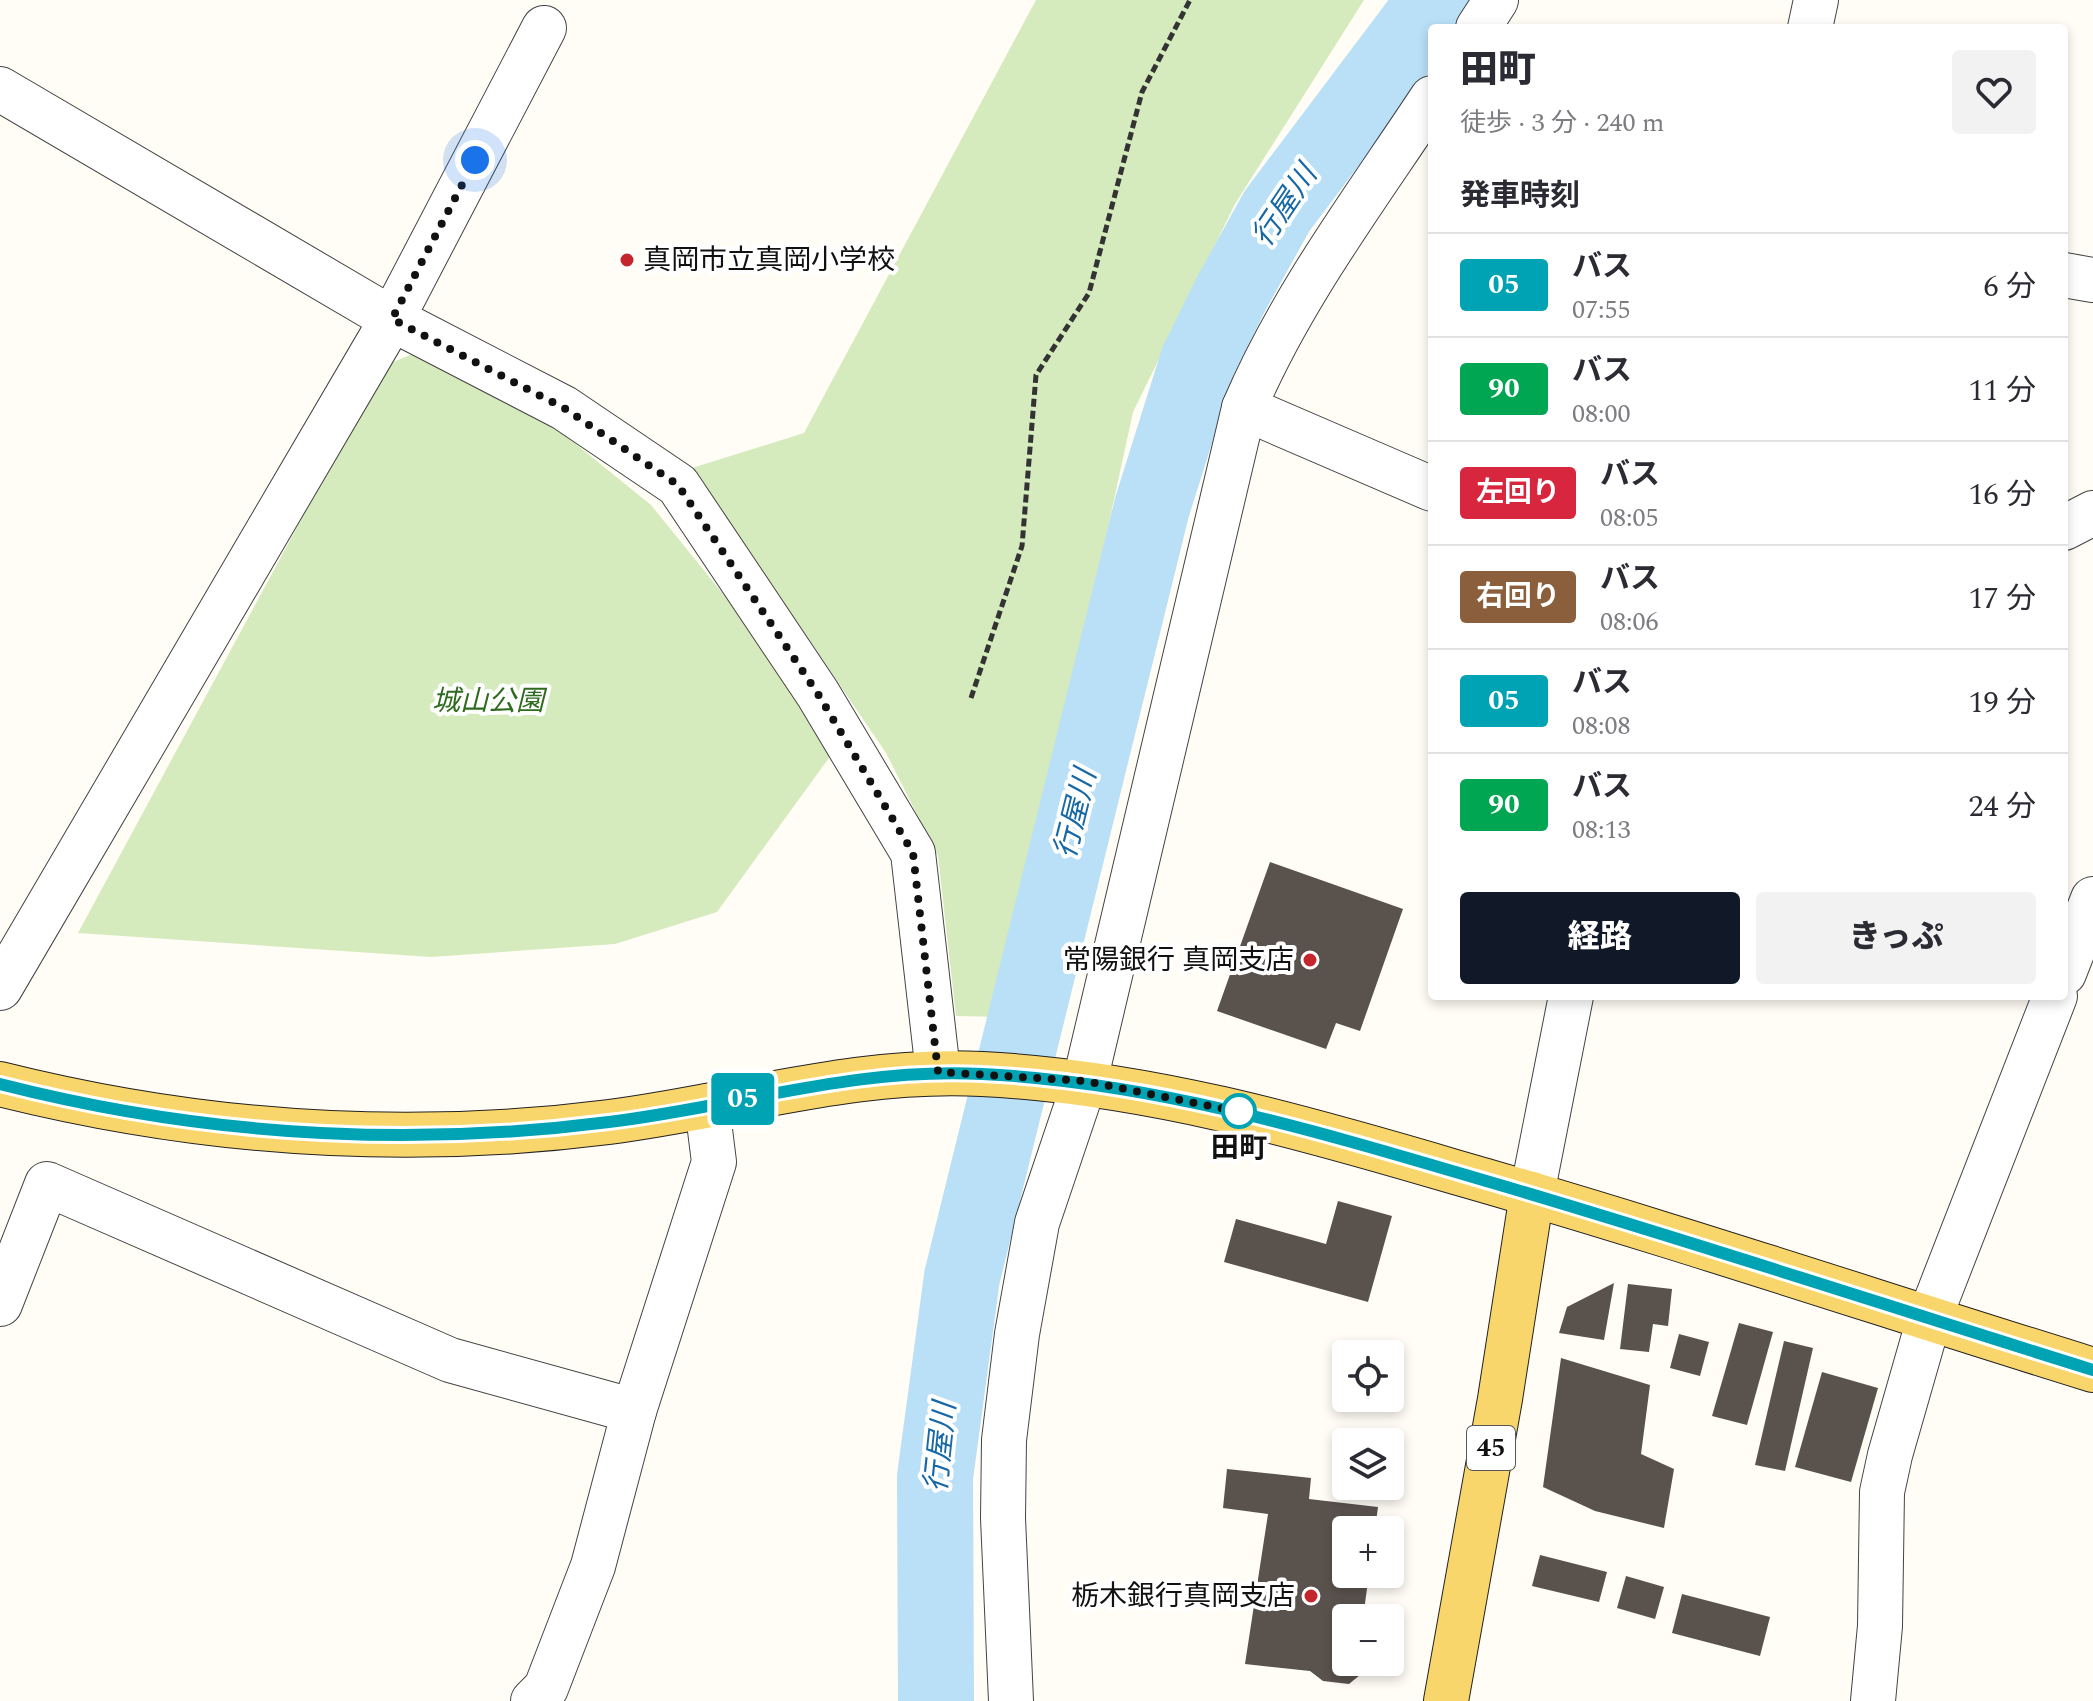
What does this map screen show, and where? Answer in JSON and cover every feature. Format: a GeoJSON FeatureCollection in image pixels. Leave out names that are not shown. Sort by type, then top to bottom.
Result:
{"type":"FeatureCollection","features":[{"type":"Feature","properties":{"kind":"main road"},"geometry":{"type":"LineString","coordinates":[[0,1084],[52,1097],[246,1130],[363,1137],[478,1133],[609,1122],[848,1080],[938,1072],[1070,1080],[1250,1114],[1532,1194],[2093,1370]]}},
{"type":"Feature","properties":{"kind":"main road","name":"45"},"geometry":{"type":"LineString","coordinates":[[1446,1701],[1500,1399],[1532,1194]]}},
{"type":"Feature","properties":{"kind":"street"},"geometry":{"type":"LineString","coordinates":[[1481,24],[1496,0]]}},
{"type":"Feature","properties":{"kind":"street"},"geometry":{"type":"LineString","coordinates":[[1811,24],[1816,0]]}},
{"type":"Feature","properties":{"kind":"street"},"geometry":{"type":"LineString","coordinates":[[0,988],[392,319],[544,28]]}},
{"type":"Feature","properties":{"kind":"street"},"geometry":{"type":"LineString","coordinates":[[0,89],[392,319],[564,408],[678,485],[818,694],[913,853],[938,1072]]}},
{"type":"Feature","properties":{"kind":"street"},"geometry":{"type":"LineString","coordinates":[[1011,1701],[1003,1502],[1004,1440],[1017,1334],[1037,1223],[1070,1080],[1244,408],[1260,370],[1295,306],[1428,104]]}},
{"type":"Feature","properties":{"kind":"street"},"geometry":{"type":"LineString","coordinates":[[2068,276],[2093,280]]}},
{"type":"Feature","properties":{"kind":"street"},"geometry":{"type":"LineString","coordinates":[[1244,408],[1428,487]]}},
{"type":"Feature","properties":{"kind":"street"},"geometry":{"type":"LineString","coordinates":[[2068,526],[2093,513]]}},
{"type":"Feature","properties":{"kind":"street"},"geometry":{"type":"LineString","coordinates":[[2068,963],[2093,899]]}},
{"type":"Feature","properties":{"kind":"street"},"geometry":{"type":"LineString","coordinates":[[1532,1194],[1562,1026],[1570,1000]]}},
{"type":"Feature","properties":{"kind":"street"},"geometry":{"type":"LineString","coordinates":[[1873,1701],[1880,1626],[1882,1492],[1929,1319],[2053,1000]]}},
{"type":"Feature","properties":{"kind":"street"},"geometry":{"type":"LineString","coordinates":[[533,1701],[546,1688],[593,1566],[634,1411],[714,1162],[707,1106]]}},
{"type":"Feature","properties":{"kind":"street"},"geometry":{"type":"LineString","coordinates":[[0,1304],[47,1184],[450,1360],[634,1411]]}},
{"type":"Feature","properties":{"kind":"path"},"geometry":{"type":"LineString","coordinates":[[971,698],[1022,546],[1036,375],[1089,293],[1142,92],[1190,0]]}},
{"type":"Feature","properties":{"kind":"green space"},"geometry":{"type":"Polygon","coordinates":[[[1036,0],[1364,0],[1235,204],[1133,412],[1002,1017],[956,1016],[938,856],[886,753],[692,468],[804,433],[1036,0]]]}},
{"type":"Feature","properties":{"kind":"green space","name":"城山公園"},"geometry":{"type":"Polygon","coordinates":[[[415,353],[556,428],[651,505],[749,626],[834,751],[717,912],[615,944],[431,957],[78,933],[384,366],[415,353]]]}},
{"type":"Feature","properties":{"kind":"building","name":"常陽銀行 真岡支店"},"geometry":{"type":"Polygon","coordinates":[[[1270,862],[1403,909],[1360,1031],[1336,1023],[1326,1049],[1217,1011],[1270,862]]]}},
{"type":"Feature","properties":{"kind":"building"},"geometry":{"type":"Polygon","coordinates":[[[1338,1201],[1392,1216],[1368,1302],[1224,1262],[1236,1219],[1326,1244],[1338,1201]]]}},
{"type":"Feature","properties":{"kind":"building"},"geometry":{"type":"Polygon","coordinates":[[[1614,1283],[1604,1340],[1559,1333],[1567,1307],[1614,1283]]]}},
{"type":"Feature","properties":{"kind":"building"},"geometry":{"type":"Polygon","coordinates":[[[1628,1284],[1672,1289],[1668,1326],[1653,1324],[1649,1352],[1620,1349],[1628,1284]]]}},
{"type":"Feature","properties":{"kind":"building"},"geometry":{"type":"Polygon","coordinates":[[[1739,1323],[1773,1332],[1747,1425],[1712,1416],[1739,1323]]]}},
{"type":"Feature","properties":{"kind":"building"},"geometry":{"type":"Polygon","coordinates":[[[1679,1334],[1709,1342],[1700,1376],[1670,1368],[1679,1334]]]}},
{"type":"Feature","properties":{"kind":"building"},"geometry":{"type":"Polygon","coordinates":[[[1784,1341],[1813,1348],[1785,1471],[1755,1465],[1784,1341]]]}},
{"type":"Feature","properties":{"kind":"building"},"geometry":{"type":"Polygon","coordinates":[[[1561,1358],[1650,1385],[1641,1454],[1674,1469],[1664,1528],[1595,1511],[1543,1487],[1561,1358]]]}},
{"type":"Feature","properties":{"kind":"building"},"geometry":{"type":"Polygon","coordinates":[[[1822,1372],[1878,1388],[1851,1482],[1795,1467],[1822,1372]]]}},
{"type":"Feature","properties":{"kind":"building","name":"栃木銀行真岡支店"},"geometry":{"type":"Polygon","coordinates":[[[1227,1469],[1311,1478],[1309,1499],[1378,1507],[1377,1516],[1332,1516],[1332,1588],[1367,1588],[1365,1604],[1332,1604],[1332,1676],[1359,1676],[1349,1684],[1323,1681],[1310,1671],[1245,1664],[1268,1514],[1223,1508],[1227,1469]]]}},
{"type":"Feature","properties":{"kind":"building"},"geometry":{"type":"Polygon","coordinates":[[[1540,1555],[1607,1572],[1599,1602],[1532,1586],[1540,1555]]]}},
{"type":"Feature","properties":{"kind":"building"},"geometry":{"type":"Polygon","coordinates":[[[1626,1576],[1664,1587],[1655,1619],[1617,1608],[1626,1576]]]}},
{"type":"Feature","properties":{"kind":"building"},"geometry":{"type":"Polygon","coordinates":[[[1682,1594],[1770,1617],[1760,1656],[1672,1633],[1682,1594]]]}},
{"type":"Feature","properties":{"kind":"waterway","name":"行屋川"},"geometry":{"type":"LineString","coordinates":[[936,1701],[935,1477],[962,1277],[1152,507],[1198,361],[1277,211],[1436,0]]}},
{"type":"Feature","properties":{"kind":"bus line","name":"05"},"geometry":{"type":"LineString","coordinates":[[0,1084],[52,1097],[246,1130],[363,1137],[478,1133],[609,1122],[890,1074],[938,1072],[1085,1081],[1199,1101],[1338,1138],[1532,1194],[2093,1370]]}},
{"type":"Feature","properties":{"kind":"place","name":"真岡市立真岡小学校"},"geometry":{"type":"Point","coordinates":[627,260]}},
{"type":"Feature","properties":{"kind":"place","name":"常陽銀行 真岡支店"},"geometry":{"type":"Point","coordinates":[1310,960]}},
{"type":"Feature","properties":{"kind":"place","name":"田町"},"geometry":{"type":"Point","coordinates":[1239,1111]}},
{"type":"Feature","properties":{"kind":"place","name":"栃木銀行真岡支店"},"geometry":{"type":"Point","coordinates":[1311,1596]}},
{"type":"Feature","properties":{"kind":"route"},"geometry":{"type":"LineString","coordinates":[[475,160],[392,319],[564,408],[678,485],[818,694],[913,853],[938,1072],[1085,1081],[1199,1101],[1250,1114],[1239,1111]]}}]}
